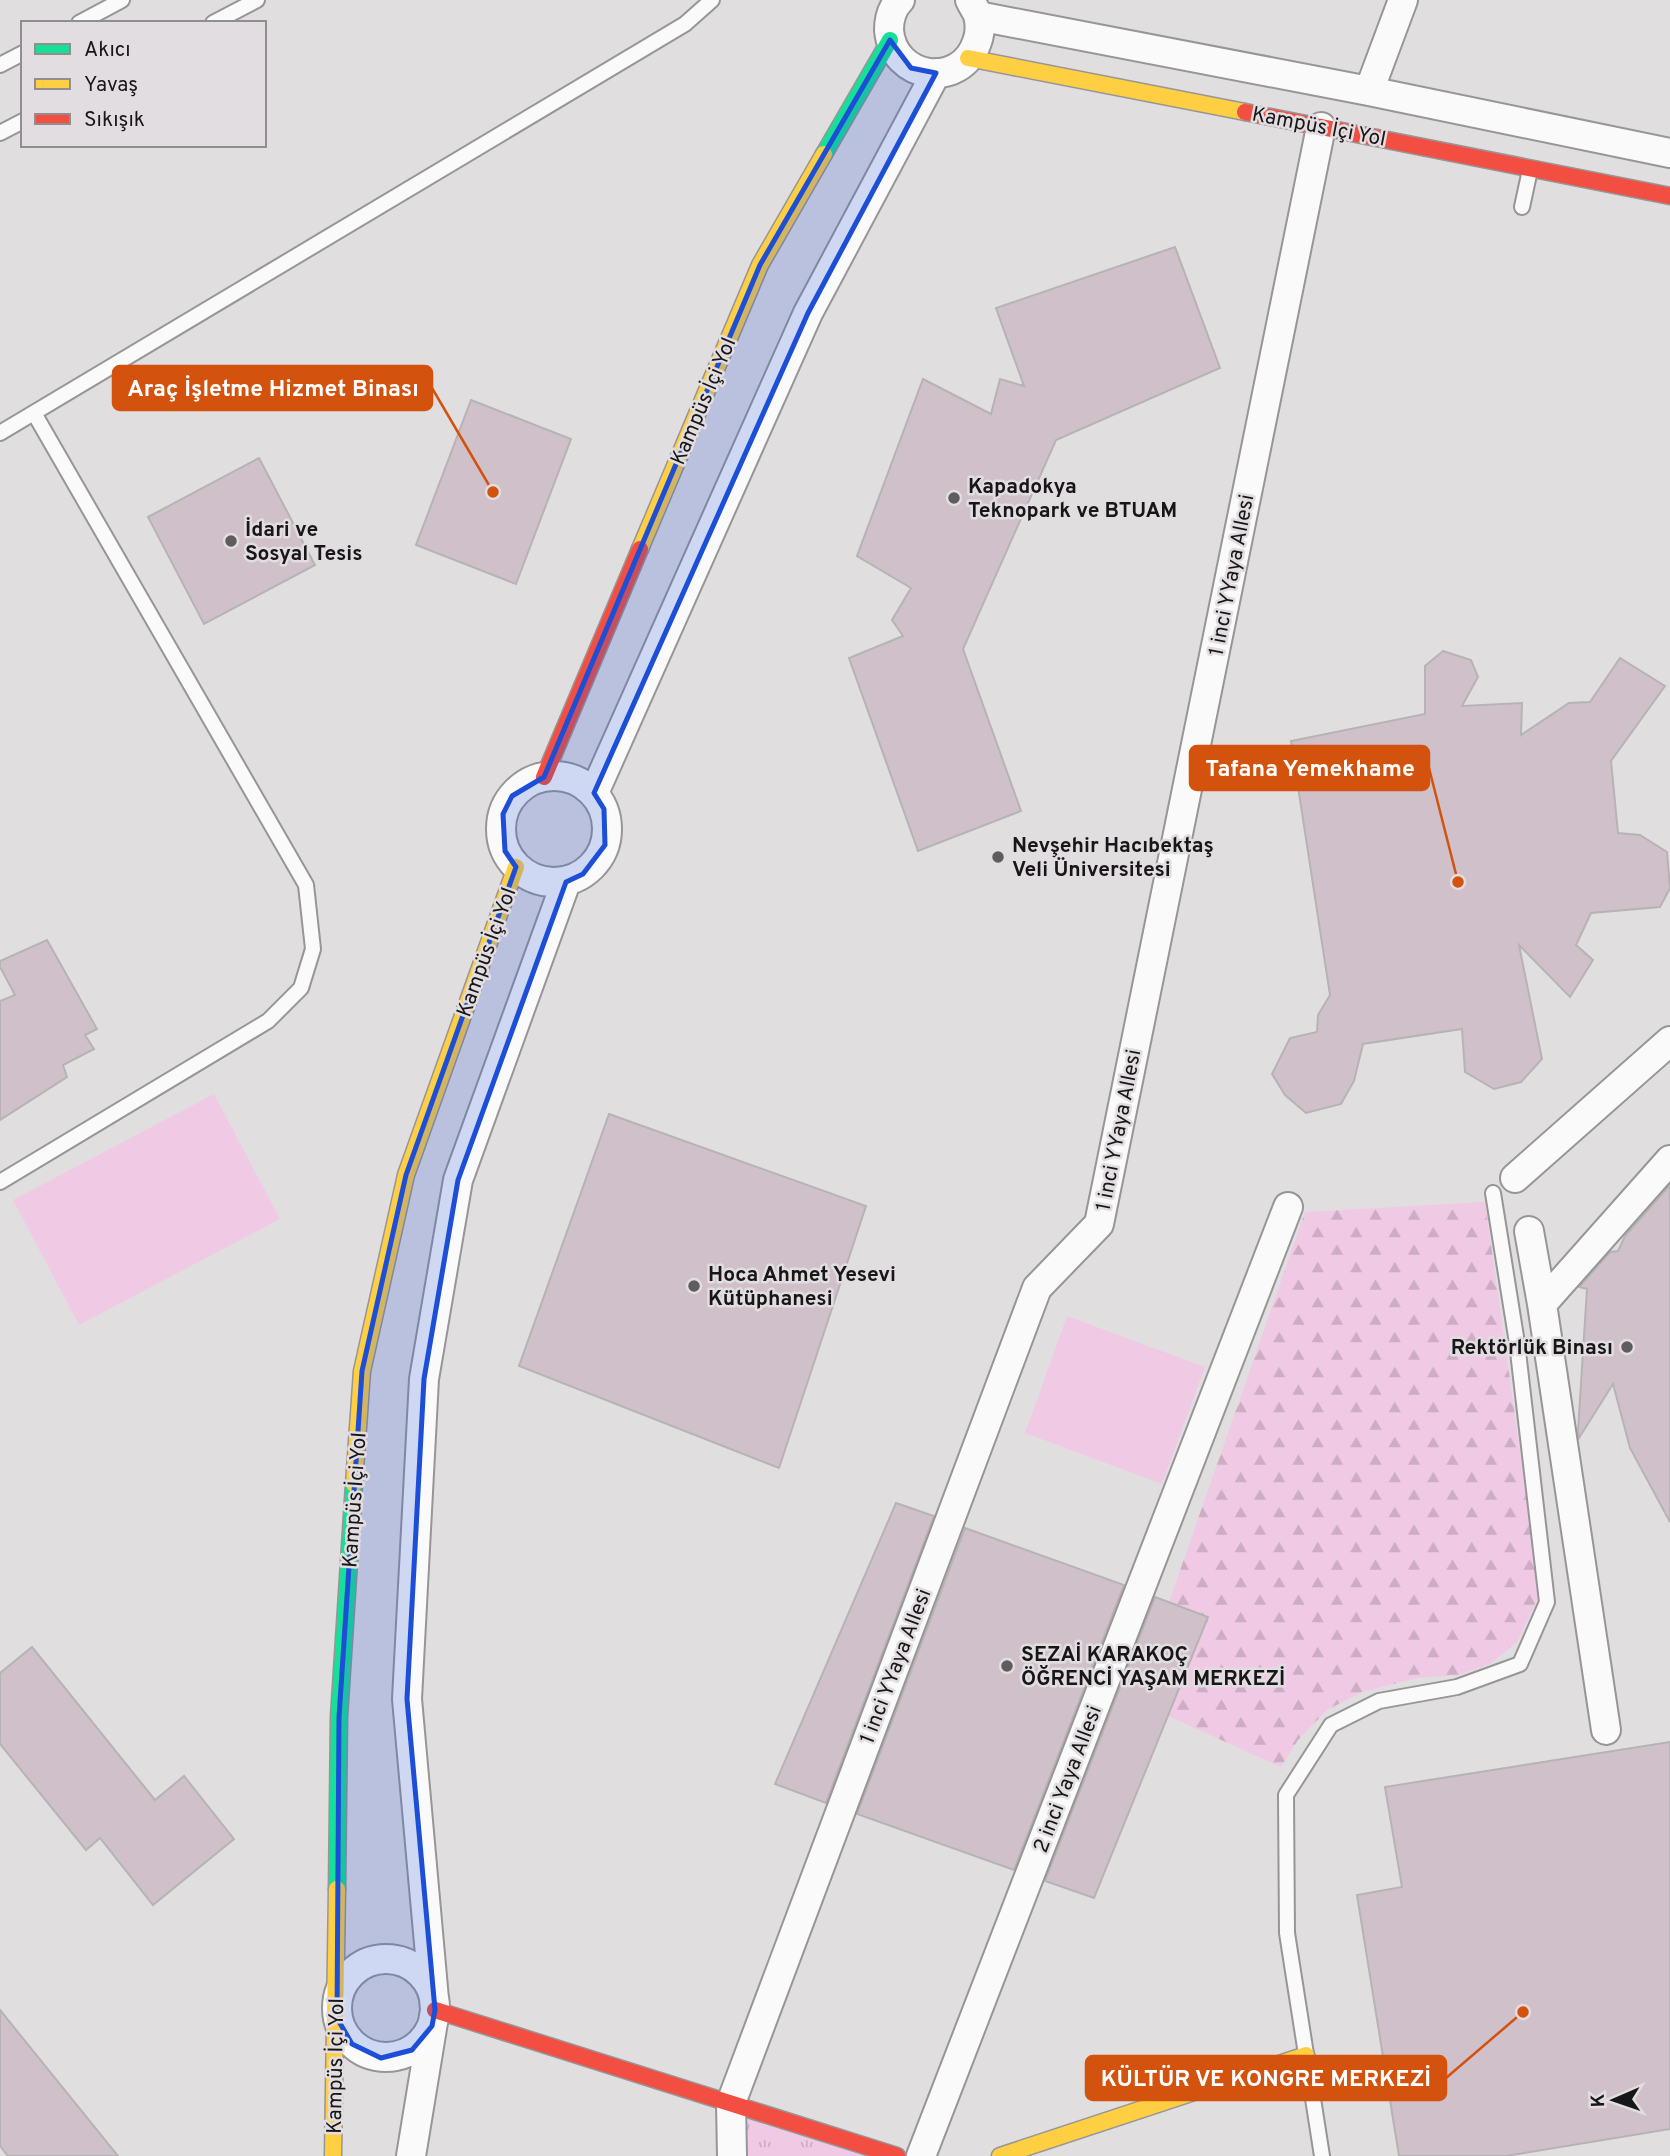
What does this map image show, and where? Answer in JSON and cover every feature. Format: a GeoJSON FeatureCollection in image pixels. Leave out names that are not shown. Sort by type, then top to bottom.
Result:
{"type":"FeatureCollection","features":[{"type":"Feature","properties":{"kind":"street"},"geometry":{"type":"LineString","coordinates":[[900,0],[895,5],[889,22],[890,40],[898,56],[911,68],[928,74],[946,73],[962,64],[974,51],[979,34],[974,6]]}},
{"type":"Feature","properties":{"kind":"street"},"geometry":{"type":"LineString","coordinates":[[1369,91],[1403,0]]}},
{"type":"Feature","properties":{"kind":"street","name":"Kampüs İçi Yol"},"geometry":{"type":"LineString","coordinates":[[974,6],[1670,153]]}},
{"type":"Feature","properties":{"kind":"street","name":"Kampüs İçi Yol"},"geometry":{"type":"LineString","coordinates":[[544,776],[760,265],[890,40]]}},
{"type":"Feature","properties":{"kind":"street","name":"Kampüs İçi Yol"},"geometry":{"type":"LineString","coordinates":[[968,58],[1670,196]]}},
{"type":"Feature","properties":{"kind":"street"},"geometry":{"type":"LineString","coordinates":[[594,793],[808,313],[936,73]]}},
{"type":"Feature","properties":{"kind":"street","name":"1 inci YYaya Allesi"},"geometry":{"type":"LineString","coordinates":[[732,2156],[731,2103],[1037,1288],[1099,1224],[1321,127]]}},
{"type":"Feature","properties":{"kind":"street"},"geometry":{"type":"LineString","coordinates":[[544,776],[562,776],[580,782],[594,793],[604,809],[607,827],[605,845],[590,868],[566,882],[548,882],[531,877],[516,867],[505,851],[501,832],[503,814],[512,796],[526,783],[544,776]]}},
{"type":"Feature","properties":{"kind":"street","name":"Kampüs İçi Yol"},"geometry":{"type":"LineString","coordinates":[[333,2156],[339,1717],[362,1371],[406,1175],[516,867]]}},
{"type":"Feature","properties":{"kind":"street"},"geometry":{"type":"LineString","coordinates":[[411,2156],[435,2010],[407,1699],[424,1379],[458,1180],[566,882]]}},
{"type":"Feature","properties":{"kind":"street"},"geometry":{"type":"LineString","coordinates":[[1504,1185],[1670,1041]]}},
{"type":"Feature","properties":{"kind":"street"},"geometry":{"type":"LineString","coordinates":[[1542,1304],[1670,1160]]}},
{"type":"Feature","properties":{"kind":"street","name":"2 inci Yaya Allesi"},"geometry":{"type":"LineString","coordinates":[[921,2156],[1288,1207]]}},
{"type":"Feature","properties":{"kind":"street"},"geometry":{"type":"LineString","coordinates":[[1529,1231],[1606,1730]]}},
{"type":"Feature","properties":{"kind":"street"},"geometry":{"type":"LineString","coordinates":[[374,1960],[403,1961],[416,1968],[433,1995],[435,2010],[432,2026],[424,2040],[397,2057],[365,2053],[352,2044],[337,2018],[341,1988],[355,1970],[374,1960]]}},
{"type":"Feature","properties":{"kind":"street"},"geometry":{"type":"LineString","coordinates":[[435,2010],[897,2156]]}},
{"type":"Feature","properties":{"kind":"street"},"geometry":{"type":"LineString","coordinates":[[1000,2156],[1306,2055]]}},
{"type":"Feature","properties":{"kind":"lane"},"geometry":{"type":"LineString","coordinates":[[83,21],[122,0]]}},
{"type":"Feature","properties":{"kind":"lane"},"geometry":{"type":"LineString","coordinates":[[217,21],[257,0]]}},
{"type":"Feature","properties":{"kind":"lane"},"geometry":{"type":"LineString","coordinates":[[0,433],[685,24],[712,0]]}},
{"type":"Feature","properties":{"kind":"lane"},"geometry":{"type":"LineString","coordinates":[[0,65],[21,54]]}},
{"type":"Feature","properties":{"kind":"lane"},"geometry":{"type":"LineString","coordinates":[[0,133],[21,122]]}},
{"type":"Feature","properties":{"kind":"lane"},"geometry":{"type":"LineString","coordinates":[[1522,206],[1531,168]]}},
{"type":"Feature","properties":{"kind":"lane"},"geometry":{"type":"LineString","coordinates":[[0,1182],[268,1021],[301,988],[313,949],[306,885],[33,413]]}},
{"type":"Feature","properties":{"kind":"lane"},"geometry":{"type":"LineString","coordinates":[[1322,2156],[1287,1933],[1286,1795],[1331,1724],[1379,1701],[1457,1687],[1520,1664],[1547,1602],[1517,1343],[1504,1185]]}},
{"type":"Feature","properties":{"kind":"highlighted area"},"geometry":{"type":"Polygon","coordinates":[[[890,40],[911,68],[936,73],[808,313],[594,793],[604,809],[605,845],[583,874],[566,882],[458,1180],[424,1379],[407,1699],[435,2010],[432,2026],[412,2050],[381,2058],[352,2044],[337,2018],[339,1717],[362,1371],[406,1175],[516,867],[505,851],[503,814],[512,796],[544,777],[760,265],[890,40]]]}},
{"type":"Feature","properties":{"kind":"green space"},"geometry":{"type":"Polygon","coordinates":[[[214,1094],[280,1219],[79,1325],[13,1200],[214,1094]]]}},
{"type":"Feature","properties":{"kind":"green space"},"geometry":{"type":"Polygon","coordinates":[[[1485,1202],[1540,1594],[1517,1642],[1490,1664],[1458,1675],[1417,1678],[1362,1692],[1327,1710],[1298,1740],[1281,1767],[1168,1716],[1208,1617],[1169,1602],[1305,1212],[1485,1202]]]}},
{"type":"Feature","properties":{"kind":"green space"},"geometry":{"type":"Polygon","coordinates":[[[1067,1316],[1205,1367],[1162,1484],[1025,1433],[1067,1316]]]}},
{"type":"Feature","properties":{"kind":"green space"},"geometry":{"type":"Polygon","coordinates":[[[731,2103],[897,2156],[732,2156],[731,2103]]]}},
{"type":"Feature","properties":{"kind":"building","name":"Kapadokya Teknopark ve BTUAM"},"geometry":{"type":"Polygon","coordinates":[[[1175,247],[1220,368],[1056,440],[963,649],[1021,811],[918,851],[849,658],[903,636],[892,620],[911,588],[857,556],[923,379],[991,414],[1000,379],[1024,386],[996,308],[1175,247]]]}},
{"type":"Feature","properties":{"kind":"building"},"geometry":{"type":"Polygon","coordinates":[[[471,400],[571,439],[516,584],[416,545],[471,400]]]}},
{"type":"Feature","properties":{"kind":"building","name":"İdari ve Sosyal Tesis"},"geometry":{"type":"Polygon","coordinates":[[[259,458],[315,565],[204,624],[148,517],[259,458]]]}},
{"type":"Feature","properties":{"kind":"building"},"geometry":{"type":"Polygon","coordinates":[[[1443,651],[1471,660],[1478,677],[1462,706],[1522,703],[1521,735],[1569,703],[1590,702],[1620,658],[1665,686],[1611,761],[1618,833],[1640,835],[1667,852],[1670,888],[1660,907],[1591,913],[1576,945],[1593,960],[1570,997],[1519,945],[1542,1059],[1521,1082],[1494,1089],[1465,1072],[1462,1029],[1363,1044],[1354,1081],[1341,1104],[1306,1113],[1285,1095],[1272,1074],[1290,1038],[1317,1032],[1318,1015],[1330,995],[1291,741],[1425,714],[1425,666],[1443,651]]]}},
{"type":"Feature","properties":{"kind":"building"},"geometry":{"type":"Polygon","coordinates":[[[47,940],[97,1029],[85,1035],[94,1049],[63,1065],[67,1077],[0,1120],[0,1001],[15,995],[0,967],[0,961],[47,940]]]}},
{"type":"Feature","properties":{"kind":"building","name":"Hoca Ahmet Yesevi Kütüphanesi"},"geometry":{"type":"Polygon","coordinates":[[[609,1114],[866,1206],[779,1468],[519,1366],[609,1114]]]}},
{"type":"Feature","properties":{"kind":"building","name":"Rektörlük Binası"},"geometry":{"type":"Polygon","coordinates":[[[1670,1185],[1670,1522],[1630,1448],[1613,1384],[1579,1438],[1578,1431],[1587,1289],[1579,1287],[1610,1252],[1618,1251],[1625,1236],[1670,1185]]]}},
{"type":"Feature","properties":{"kind":"building"},"geometry":{"type":"Polygon","coordinates":[[[896,1503],[934,1516],[826,1803],[775,1784],[896,1503]]]}},
{"type":"Feature","properties":{"kind":"building"},"geometry":{"type":"Polygon","coordinates":[[[965,1528],[1124,1585],[1014,1870],[857,1814],[965,1528]]]}},
{"type":"Feature","properties":{"kind":"building"},"geometry":{"type":"Polygon","coordinates":[[[1155,1597],[1208,1617],[1094,1898],[1045,1881],[1155,1597]]]}},
{"type":"Feature","properties":{"kind":"building"},"geometry":{"type":"Polygon","coordinates":[[[32,1647],[155,1800],[184,1776],[234,1839],[153,1905],[100,1838],[86,1850],[0,1744],[0,1673],[32,1647]]]}},
{"type":"Feature","properties":{"kind":"building"},"geometry":{"type":"Polygon","coordinates":[[[1670,1742],[1670,2129],[1506,2156],[1399,2156],[1357,1895],[1402,1887],[1385,1787],[1670,1742]]]}},
{"type":"Feature","properties":{"kind":"building"},"geometry":{"type":"Polygon","coordinates":[[[0,2010],[118,2156],[8,2156],[0,2146],[0,2010]]]}},
{"type":"Feature","properties":{"kind":"traffic: fast"},"geometry":{"type":"LineString","coordinates":[[824,154],[890,40]]}},
{"type":"Feature","properties":{"kind":"traffic: fast"},"geometry":{"type":"LineString","coordinates":[[337,1889],[339,1717],[354,1484]]}},
{"type":"Feature","properties":{"kind":"traffic: slow"},"geometry":{"type":"LineString","coordinates":[[968,58],[1245,112]]}},
{"type":"Feature","properties":{"kind":"traffic: slow"},"geometry":{"type":"LineString","coordinates":[[640,549],[760,265],[824,154]]}},
{"type":"Feature","properties":{"kind":"traffic: slow"},"geometry":{"type":"LineString","coordinates":[[354,1484],[362,1371],[406,1175],[516,867]]}},
{"type":"Feature","properties":{"kind":"traffic: slow"},"geometry":{"type":"LineString","coordinates":[[333,2156],[337,1889]]}},
{"type":"Feature","properties":{"kind":"traffic: slow"},"geometry":{"type":"LineString","coordinates":[[1000,2156],[1306,2055]]}},
{"type":"Feature","properties":{"kind":"traffic: jam"},"geometry":{"type":"LineString","coordinates":[[1245,112],[1670,196]]}},
{"type":"Feature","properties":{"kind":"traffic: jam"},"geometry":{"type":"LineString","coordinates":[[544,777],[640,549]]}},
{"type":"Feature","properties":{"kind":"traffic: jam"},"geometry":{"type":"LineString","coordinates":[[435,2010],[897,2156]]}},
{"type":"Feature","properties":{"kind":"place","name":"Araç İşletme Hizmet Binası"},"geometry":{"type":"Point","coordinates":[493,492]}},
{"type":"Feature","properties":{"kind":"place","name":"Kapadokya Teknopark ve BTUAM"},"geometry":{"type":"Point","coordinates":[954,498]}},
{"type":"Feature","properties":{"kind":"place","name":"İdari ve Sosyal Tesis"},"geometry":{"type":"Point","coordinates":[231,541]}},
{"type":"Feature","properties":{"kind":"place","name":"Nevşehir Hacıbektaş Veli Üniversitesi"},"geometry":{"type":"Point","coordinates":[998,857]}},
{"type":"Feature","properties":{"kind":"place","name":"Tafana Yemekhame"},"geometry":{"type":"Point","coordinates":[1458,882]}},
{"type":"Feature","properties":{"kind":"place","name":"Hoca Ahmet Yesevi Kütüphanesi"},"geometry":{"type":"Point","coordinates":[694,1286]}},
{"type":"Feature","properties":{"kind":"place","name":"Rektörlük Binası"},"geometry":{"type":"Point","coordinates":[1627,1347]}},
{"type":"Feature","properties":{"kind":"place","name":"SEZAİ KARAKOÇ ÖĞRENCİ YAŞAM MERKEZİ"},"geometry":{"type":"Point","coordinates":[1007,1666]}},
{"type":"Feature","properties":{"kind":"place","name":"KÜLTÜR VE KONGRE MERKEZİ"},"geometry":{"type":"Point","coordinates":[1523,2012]}}]}
